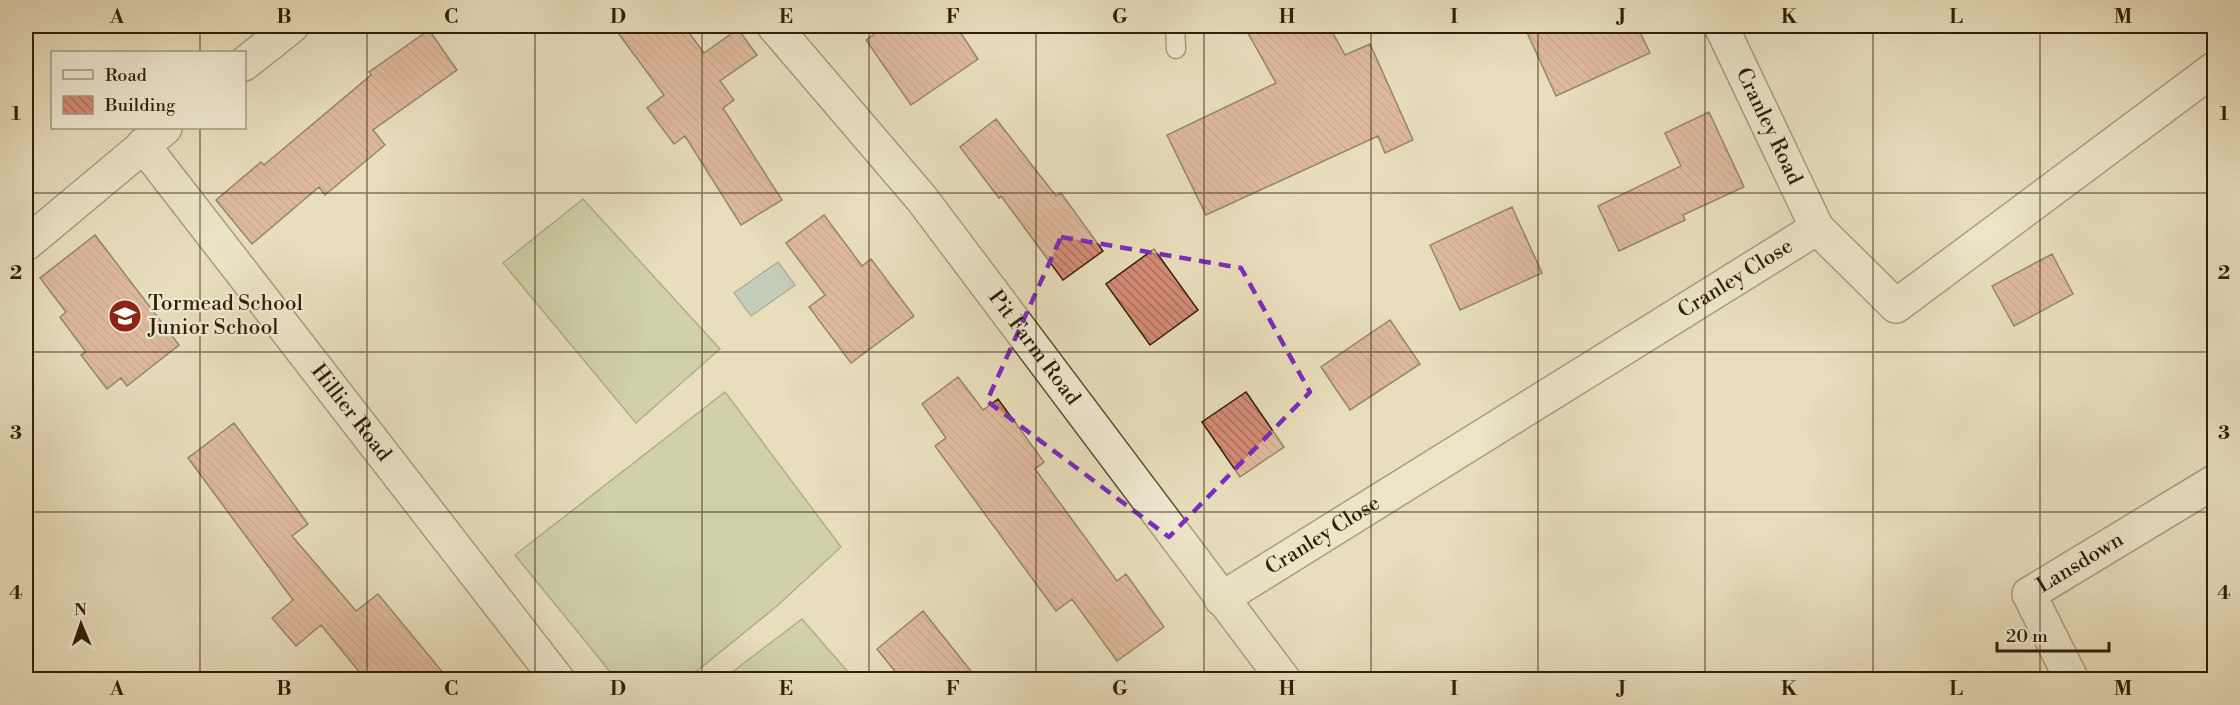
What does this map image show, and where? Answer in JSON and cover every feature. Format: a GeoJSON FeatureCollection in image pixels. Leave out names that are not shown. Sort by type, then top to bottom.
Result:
{"type":"FeatureCollection","features":[{"type":"Feature","properties":{"kind":"street"},"geometry":{"type":"LineString","coordinates":[[246,62],[292,26]]}},
{"type":"Feature","properties":{"kind":"street","name":"Pit Farm Road"},"geometry":{"type":"LineString","coordinates":[[774,26],[922,199],[1284,680]]}},
{"type":"Feature","properties":{"kind":"street","name":"Cranley Road"},"geometry":{"type":"LineString","coordinates":[[1721,26],[1817,228]]}},
{"type":"Feature","properties":{"kind":"street","name":"Cranley Close"},"geometry":{"type":"LineString","coordinates":[[1221,599],[1817,228],[1896,306],[2214,69]]}},
{"type":"Feature","properties":{"kind":"street"},"geometry":{"type":"LineString","coordinates":[[26,244],[154,136]]}},
{"type":"Feature","properties":{"kind":"street","name":"Hillier Road"},"geometry":{"type":"LineString","coordinates":[[154,136],[558,680]]}},
{"type":"Feature","properties":{"kind":"street","name":"Lansdown"},"geometry":{"type":"LineString","coordinates":[[2072,680],[2029,594],[2214,482]]}},
{"type":"Feature","properties":{"kind":"lane"},"geometry":{"type":"LineString","coordinates":[[1175,26],[1176,49]]}},
{"type":"Feature","properties":{"kind":"highlighted area"},"geometry":{"type":"Polygon","coordinates":[[[1061,237],[1241,268],[1310,392],[1169,537],[987,401],[1061,237]]]}},
{"type":"Feature","properties":{"kind":"green space"},"geometry":{"type":"Polygon","coordinates":[[[583,199],[720,349],[636,423],[503,263],[583,199]]]}},
{"type":"Feature","properties":{"kind":"green space"},"geometry":{"type":"Polygon","coordinates":[[[725,392],[841,547],[777,606],[687,679],[616,679],[515,555],[725,392]]]}},
{"type":"Feature","properties":{"kind":"green space"},"geometry":{"type":"Polygon","coordinates":[[[802,619],[854,679],[723,679],[802,619]]]}},
{"type":"Feature","properties":{"kind":"water"},"geometry":{"type":"Polygon","coordinates":[[[778,262],[795,285],[751,316],[734,293],[778,262]]]}},
{"type":"Feature","properties":{"kind":"building"},"geometry":{"type":"Polygon","coordinates":[[[613,26],[684,26],[704,53],[738,29],[757,55],[720,81],[734,100],[723,108],[782,200],[741,225],[685,136],[674,144],[647,108],[664,95],[613,26]]]}},
{"type":"Feature","properties":{"kind":"building"},"geometry":{"type":"Polygon","coordinates":[[[886,26],[956,26],[978,59],[911,105],[866,40],[886,26]]]}},
{"type":"Feature","properties":{"kind":"building"},"geometry":{"type":"Polygon","coordinates":[[[1244,26],[1329,26],[1345,55],[1370,44],[1413,140],[1385,153],[1378,136],[1206,215],[1167,135],[1276,83],[1244,26]]]}},
{"type":"Feature","properties":{"kind":"building"},"geometry":{"type":"Polygon","coordinates":[[[1524,26],[1637,26],[1650,53],[1556,96],[1524,26]]]}},
{"type":"Feature","properties":{"kind":"building"},"geometry":{"type":"Polygon","coordinates":[[[429,30],[457,70],[373,130],[385,145],[325,195],[319,187],[252,244],[216,200],[261,162],[264,165],[371,75],[369,72],[429,30]]]}},
{"type":"Feature","properties":{"kind":"building"},"geometry":{"type":"Polygon","coordinates":[[[1709,112],[1744,187],[1683,215],[1685,220],[1619,251],[1598,206],[1681,166],[1665,133],[1709,112]]]}},
{"type":"Feature","properties":{"kind":"building"},"geometry":{"type":"Polygon","coordinates":[[[996,119],[1056,196],[1061,193],[1103,251],[1063,280],[1001,196],[999,198],[960,147],[996,119]]]}},
{"type":"Feature","properties":{"kind":"building"},"geometry":{"type":"Polygon","coordinates":[[[1512,207],[1542,273],[1460,310],[1430,245],[1512,207]]]}},
{"type":"Feature","properties":{"kind":"building"},"geometry":{"type":"Polygon","coordinates":[[[824,215],[862,266],[871,259],[914,316],[851,363],[809,307],[825,295],[786,243],[824,215]]]}},
{"type":"Feature","properties":{"kind":"building"},"geometry":{"type":"Polygon","coordinates":[[[95,235],[179,345],[127,386],[121,378],[107,389],[81,355],[86,352],[60,317],[66,312],[40,278],[95,235]]]}},
{"type":"Feature","properties":{"kind":"building"},"geometry":{"type":"Polygon","coordinates":[[[1154,249],[1198,310],[1150,345],[1106,284],[1154,249]]]}},
{"type":"Feature","properties":{"kind":"building"},"geometry":{"type":"Polygon","coordinates":[[[2052,254],[2073,294],[2014,326],[1992,286],[2052,254]]]}},
{"type":"Feature","properties":{"kind":"building"},"geometry":{"type":"Polygon","coordinates":[[[1390,320],[1420,364],[1350,410],[1321,367],[1390,320]]]}},
{"type":"Feature","properties":{"kind":"building"},"geometry":{"type":"Polygon","coordinates":[[[958,377],[983,410],[998,399],[1044,462],[1035,469],[1117,581],[1126,574],[1164,627],[1117,661],[1072,599],[1056,611],[935,446],[946,438],[922,404],[958,377]]]}},
{"type":"Feature","properties":{"kind":"building"},"geometry":{"type":"Polygon","coordinates":[[[1246,392],[1284,447],[1240,477],[1202,422],[1246,392]]]}},
{"type":"Feature","properties":{"kind":"building"},"geometry":{"type":"Polygon","coordinates":[[[234,423],[308,524],[292,536],[356,611],[378,594],[449,680],[366,680],[321,625],[296,646],[272,618],[293,600],[188,458],[234,423]]]}},
{"type":"Feature","properties":{"kind":"building"},"geometry":{"type":"Polygon","coordinates":[[[923,611],[978,680],[902,680],[877,649],[923,611]]]}},
{"type":"Feature","properties":{"kind":"place","name":"Tormead School Junior School"},"geometry":{"type":"Point","coordinates":[125,316]}}]}
